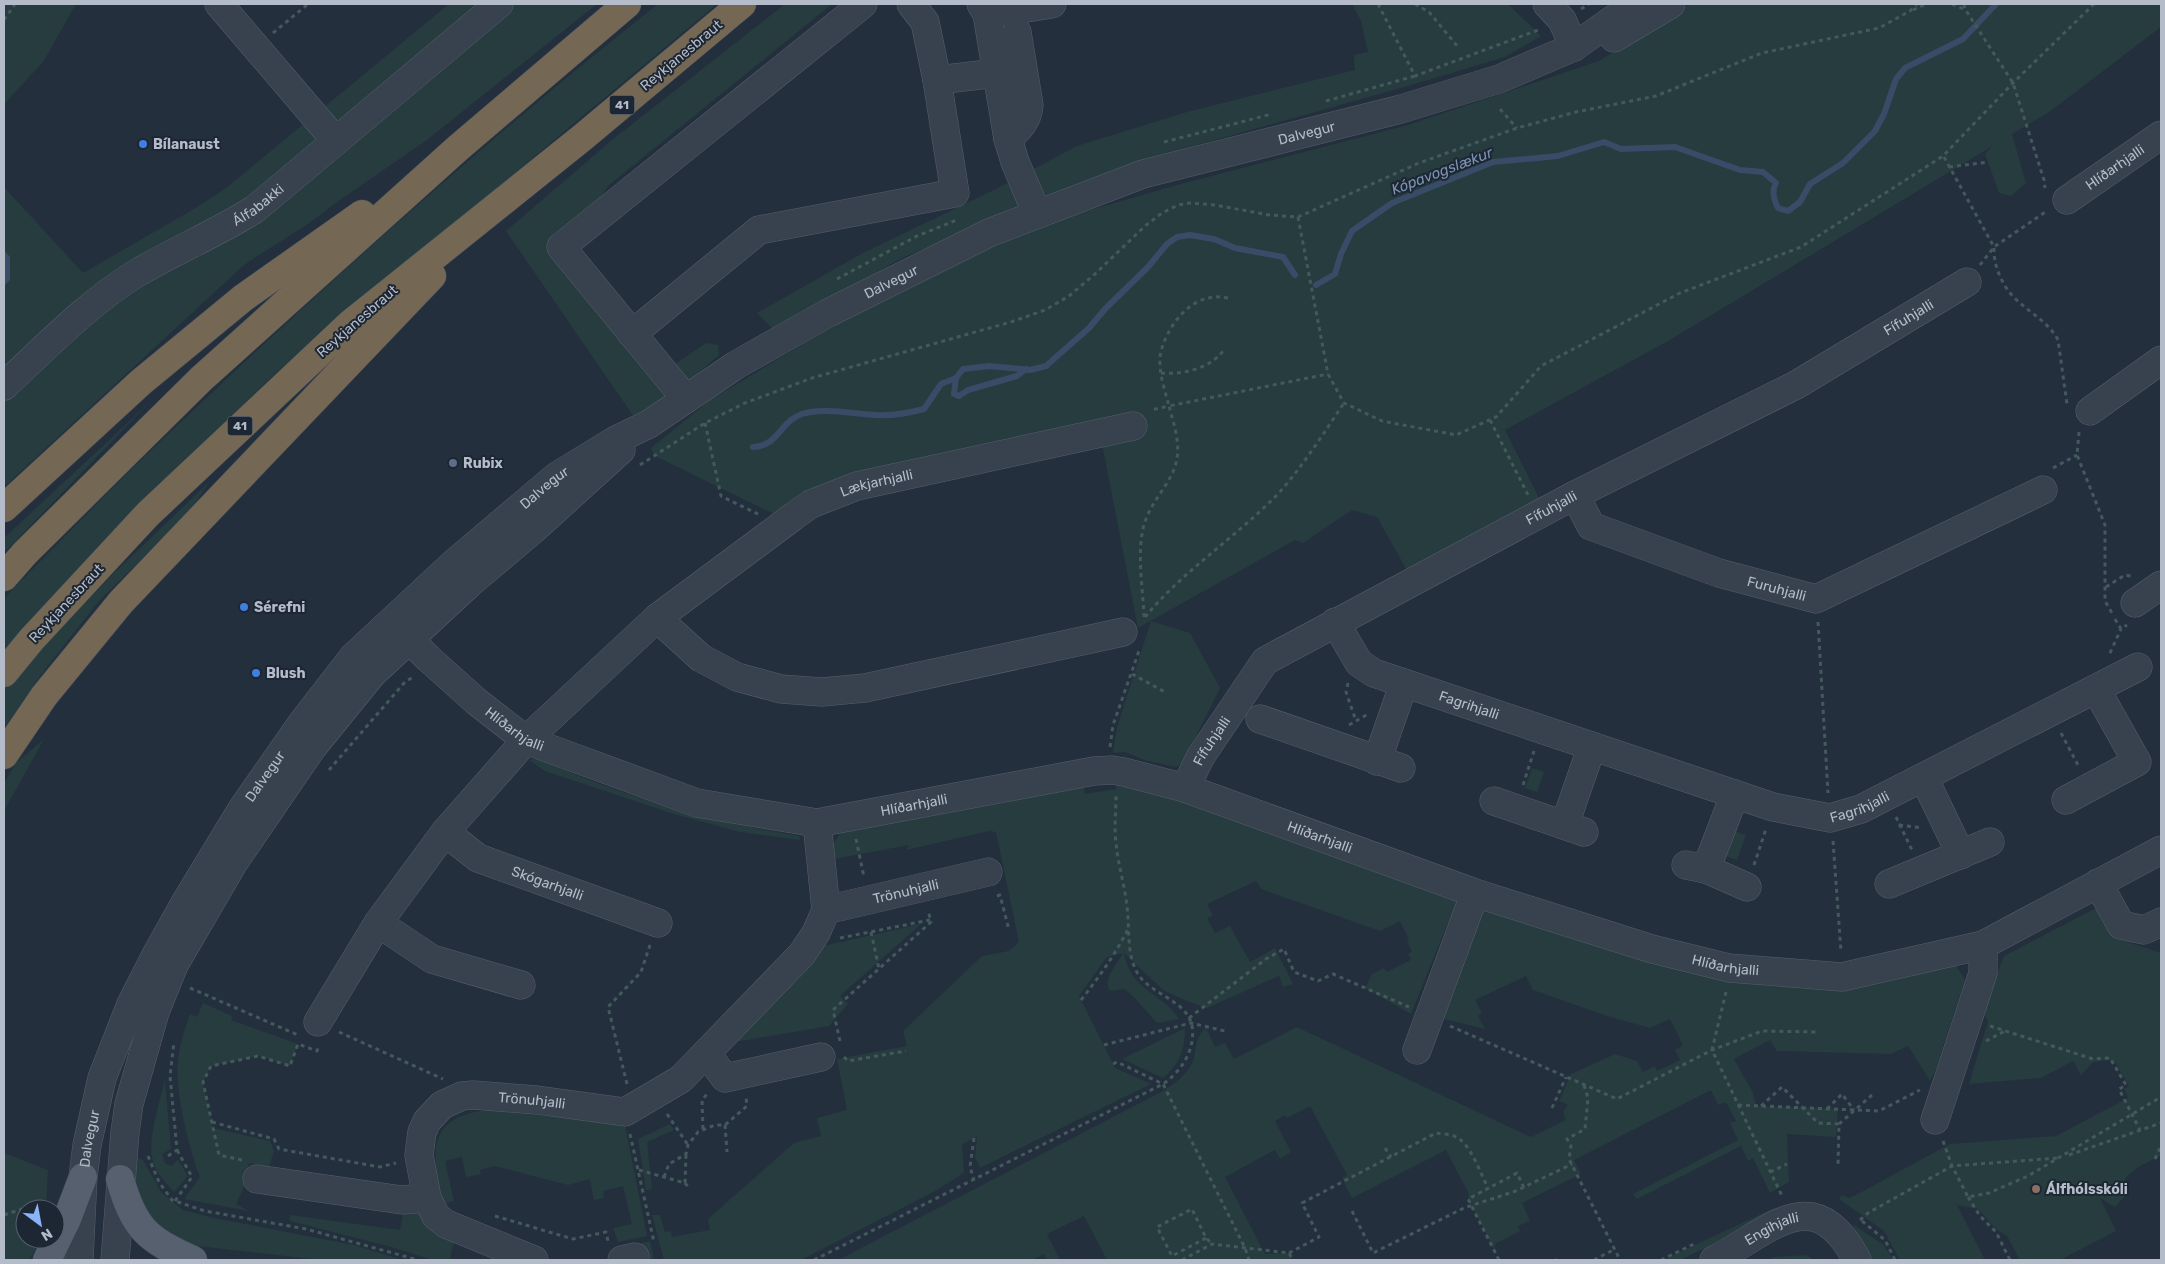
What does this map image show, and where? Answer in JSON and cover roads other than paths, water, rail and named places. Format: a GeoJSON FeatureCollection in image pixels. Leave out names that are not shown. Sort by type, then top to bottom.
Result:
{"type":"FeatureCollection","features":[{"type":"Feature","properties":{"kind":"highway"},"geometry":{"type":"LineString","coordinates":[[4,577],[25,553],[201,379],[458,148],[627,4]]}},
{"type":"Feature","properties":{"kind":"highway","name":"Reykjanesbraut"},"geometry":{"type":"LineString","coordinates":[[4,673],[31,640],[148,514],[350,324],[500,204],[742,4]]}},
{"type":"Feature","properties":{"kind":"highway"},"geometry":{"type":"LineString","coordinates":[[4,508],[140,382],[243,298],[458,148]]}},
{"type":"Feature","properties":{"kind":"highway"},"geometry":{"type":"LineString","coordinates":[[4,755],[44,696],[121,602],[500,204]]}},
{"type":"Feature","properties":{"kind":"main road"},"geometry":{"type":"LineString","coordinates":[[47,1260],[67,1219],[83,1177]]}},
{"type":"Feature","properties":{"kind":"main road"},"geometry":{"type":"LineString","coordinates":[[120,1180],[128,1206],[136,1222],[152,1238],[193,1260]]}},
{"type":"Feature","properties":{"kind":"street"},"geometry":{"type":"LineString","coordinates":[[219,4],[336,141]]}},
{"type":"Feature","properties":{"kind":"street","name":"Álfabakki"},"geometry":{"type":"LineString","coordinates":[[4,386],[100,299],[137,273],[211,235],[254,208],[498,4]]}},
{"type":"Feature","properties":{"kind":"street"},"geometry":{"type":"LineString","coordinates":[[686,399],[560,247],[863,4]]}},
{"type":"Feature","properties":{"kind":"street"},"geometry":{"type":"LineString","coordinates":[[632,334],[759,230],[955,193],[925,22],[911,4]]}},
{"type":"Feature","properties":{"kind":"street"},"geometry":{"type":"LineString","coordinates":[[1037,214],[1015,162],[1008,139],[984,9],[1052,4]]}},
{"type":"Feature","properties":{"kind":"street","name":"Dalvegur"},"geometry":{"type":"LineString","coordinates":[[115,1260],[120,1180],[129,1104],[155,1012],[174,965],[234,862],[312,748],[372,674],[399,630],[453,564],[557,476],[606,445],[649,424],[736,365],[828,313],[991,232],[1143,174],[1401,109],[1499,79],[1574,47],[1635,4]]}},
{"type":"Feature","properties":{"kind":"street","name":"Dalvegur"},"geometry":{"type":"LineString","coordinates":[[1574,47],[1596,46],[1621,35],[1671,4]]}},
{"type":"Feature","properties":{"kind":"street"},"geometry":{"type":"LineString","coordinates":[[1555,12],[1574,47]]}},
{"type":"Feature","properties":{"kind":"street"},"geometry":{"type":"LineString","coordinates":[[1008,139],[1025,121],[1030,105],[1017,32]]}},
{"type":"Feature","properties":{"kind":"street"},"geometry":{"type":"LineString","coordinates":[[936,80],[997,73]]}},
{"type":"Feature","properties":{"kind":"street","name":"Hlíðarhjalli"},"geometry":{"type":"LineString","coordinates":[[2051,203],[2161,135]]}},
{"type":"Feature","properties":{"kind":"street","name":"Fífuhjalli"},"geometry":{"type":"LineString","coordinates":[[1185,788],[1201,756],[1265,661],[1575,494],[1796,385],[1967,282]]}},
{"type":"Feature","properties":{"kind":"street"},"geometry":{"type":"LineString","coordinates":[[2085,423],[2161,360]]}},
{"type":"Feature","properties":{"kind":"street","name":"Lækjarhjalli"},"geometry":{"type":"LineString","coordinates":[[526,740],[657,618],[811,504],[857,486],[1133,426]]}},
{"type":"Feature","properties":{"kind":"street","name":"Furuhjalli"},"geometry":{"type":"LineString","coordinates":[[1575,494],[1591,526],[1720,573],[1816,599],[2043,490]]}},
{"type":"Feature","properties":{"kind":"street"},"geometry":{"type":"LineString","coordinates":[[2132,613],[2161,586]]}},
{"type":"Feature","properties":{"kind":"street"},"geometry":{"type":"LineString","coordinates":[[657,618],[701,658],[737,677],[781,689],[822,692],[865,688],[1136,634]]}},
{"type":"Feature","properties":{"kind":"street","name":"Fagrihjalli"},"geometry":{"type":"LineString","coordinates":[[1335,622],[1359,663],[1374,673],[1773,807],[1830,818],[1861,809],[2138,667]]}},
{"type":"Feature","properties":{"kind":"street","name":"Dalvegur"},"geometry":{"type":"LineString","coordinates":[[79,1260],[83,1177],[87,1145],[102,1078],[131,1004],[180,912],[242,809],[277,757],[353,657],[399,630]]}},
{"type":"Feature","properties":{"kind":"street","name":"Hlíðarhjalli"},"geometry":{"type":"LineString","coordinates":[[399,630],[477,702],[526,740],[697,803],[818,832],[1094,771],[1116,784],[1185,788],[1475,893],[1652,948],[1729,968],[1842,977],[1983,945],[2161,850]]}},
{"type":"Feature","properties":{"kind":"street"},"geometry":{"type":"LineString","coordinates":[[1260,720],[1389,764],[1404,683]]}},
{"type":"Feature","properties":{"kind":"street"},"geometry":{"type":"LineString","coordinates":[[2066,800],[2137,762],[2096,689]]}},
{"type":"Feature","properties":{"kind":"street"},"geometry":{"type":"LineString","coordinates":[[319,1032],[378,923],[445,832],[526,740]]}},
{"type":"Feature","properties":{"kind":"street"},"geometry":{"type":"LineString","coordinates":[[1494,801],[1574,828],[1592,746]]}},
{"type":"Feature","properties":{"kind":"street"},"geometry":{"type":"LineString","coordinates":[[1924,778],[1961,854]]}},
{"type":"Feature","properties":{"kind":"street"},"geometry":{"type":"LineString","coordinates":[[1735,794],[1696,867],[1747,886]]}},
{"type":"Feature","properties":{"kind":"street","name":"Skógarhjalli"},"geometry":{"type":"LineString","coordinates":[[445,832],[478,858],[658,923]]}},
{"type":"Feature","properties":{"kind":"street"},"geometry":{"type":"LineString","coordinates":[[818,832],[821,922],[802,954],[706,1053],[725,1078],[821,1056]]}},
{"type":"Feature","properties":{"kind":"street"},"geometry":{"type":"LineString","coordinates":[[1889,884],[1990,842]]}},
{"type":"Feature","properties":{"kind":"street"},"geometry":{"type":"LineString","coordinates":[[2098,883],[2121,925],[2144,930],[2161,922]]}},
{"type":"Feature","properties":{"kind":"street","name":"Trönuhjalli"},"geometry":{"type":"LineString","coordinates":[[821,922],[869,900],[930,903],[990,885]]}},
{"type":"Feature","properties":{"kind":"street"},"geometry":{"type":"LineString","coordinates":[[1417,1050],[1475,893]]}},
{"type":"Feature","properties":{"kind":"street"},"geometry":{"type":"LineString","coordinates":[[378,923],[432,959],[522,985]]}},
{"type":"Feature","properties":{"kind":"street"},"geometry":{"type":"LineString","coordinates":[[1936,1120],[1983,973],[1983,945]]}},
{"type":"Feature","properties":{"kind":"street","name":"Trönuhjalli"},"geometry":{"type":"LineString","coordinates":[[534,1260],[446,1224],[436,1216],[427,1198],[419,1155],[422,1132],[434,1112],[452,1100],[473,1095],[537,1100],[625,1112],[680,1079],[706,1053]]}},
{"type":"Feature","properties":{"kind":"street"},"geometry":{"type":"LineString","coordinates":[[253,1170],[402,1200],[427,1198]]}},
{"type":"Feature","properties":{"kind":"street","name":"Engihjalli"},"geometry":{"type":"LineString","coordinates":[[1716,1250],[1784,1220],[1798,1216],[1811,1216],[1823,1220],[1834,1228],[1844,1238],[1857,1260]]}},
{"type":"Feature","properties":{"kind":"street","name":"Engihjalli"},"geometry":{"type":"LineString","coordinates":[[1716,1250],[1777,1236],[1811,1235],[1823,1240],[1843,1260]]}},
{"type":"Feature","properties":{"kind":"water"},"geometry":{"type":"Polygon","coordinates":[[[4,250],[10,257],[10,280],[4,286],[4,250]]]}},
{"type":"Feature","properties":{"kind":"waterway","name":"Kópavogslækur"},"geometry":{"type":"LineString","coordinates":[[1316,285],[1335,274],[1341,254],[1352,231],[1392,203],[1493,162],[1558,156],[1604,142],[1621,149],[1675,147],[1740,170],[1763,172],[1776,183],[1774,196],[1778,208],[1788,211],[1800,202],[1810,184],[1843,163],[1875,131],[1884,114],[1896,79],[1905,68],[1963,39],[1996,4]]}},
{"type":"Feature","properties":{"kind":"waterway"},"geometry":{"type":"LineString","coordinates":[[753,447],[762,446],[769,442],[789,422],[802,414],[829,411],[887,415],[924,409],[941,384],[956,378],[963,369],[989,366],[1030,370],[1046,366],[1089,328],[1105,309],[1148,267],[1167,244],[1177,237],[1190,235],[1214,239],[1235,248],[1283,257],[1295,275]]}},
{"type":"Feature","properties":{"kind":"waterway"},"geometry":{"type":"LineString","coordinates":[[956,378],[954,394],[959,396],[968,390],[1017,376],[1026,369]]}},
{"type":"Feature","properties":{"kind":"place","name":"Bílanaust"},"geometry":{"type":"Point","coordinates":[143,144]}},
{"type":"Feature","properties":{"kind":"place","name":"Rubix"},"geometry":{"type":"Point","coordinates":[453,463]}},
{"type":"Feature","properties":{"kind":"place","name":"Sérefni"},"geometry":{"type":"Point","coordinates":[244,607]}},
{"type":"Feature","properties":{"kind":"place","name":"Blush"},"geometry":{"type":"Point","coordinates":[256,673]}},
{"type":"Feature","properties":{"kind":"place","name":"Álfhólsskóli"},"geometry":{"type":"Point","coordinates":[2036,1189]}}]}
